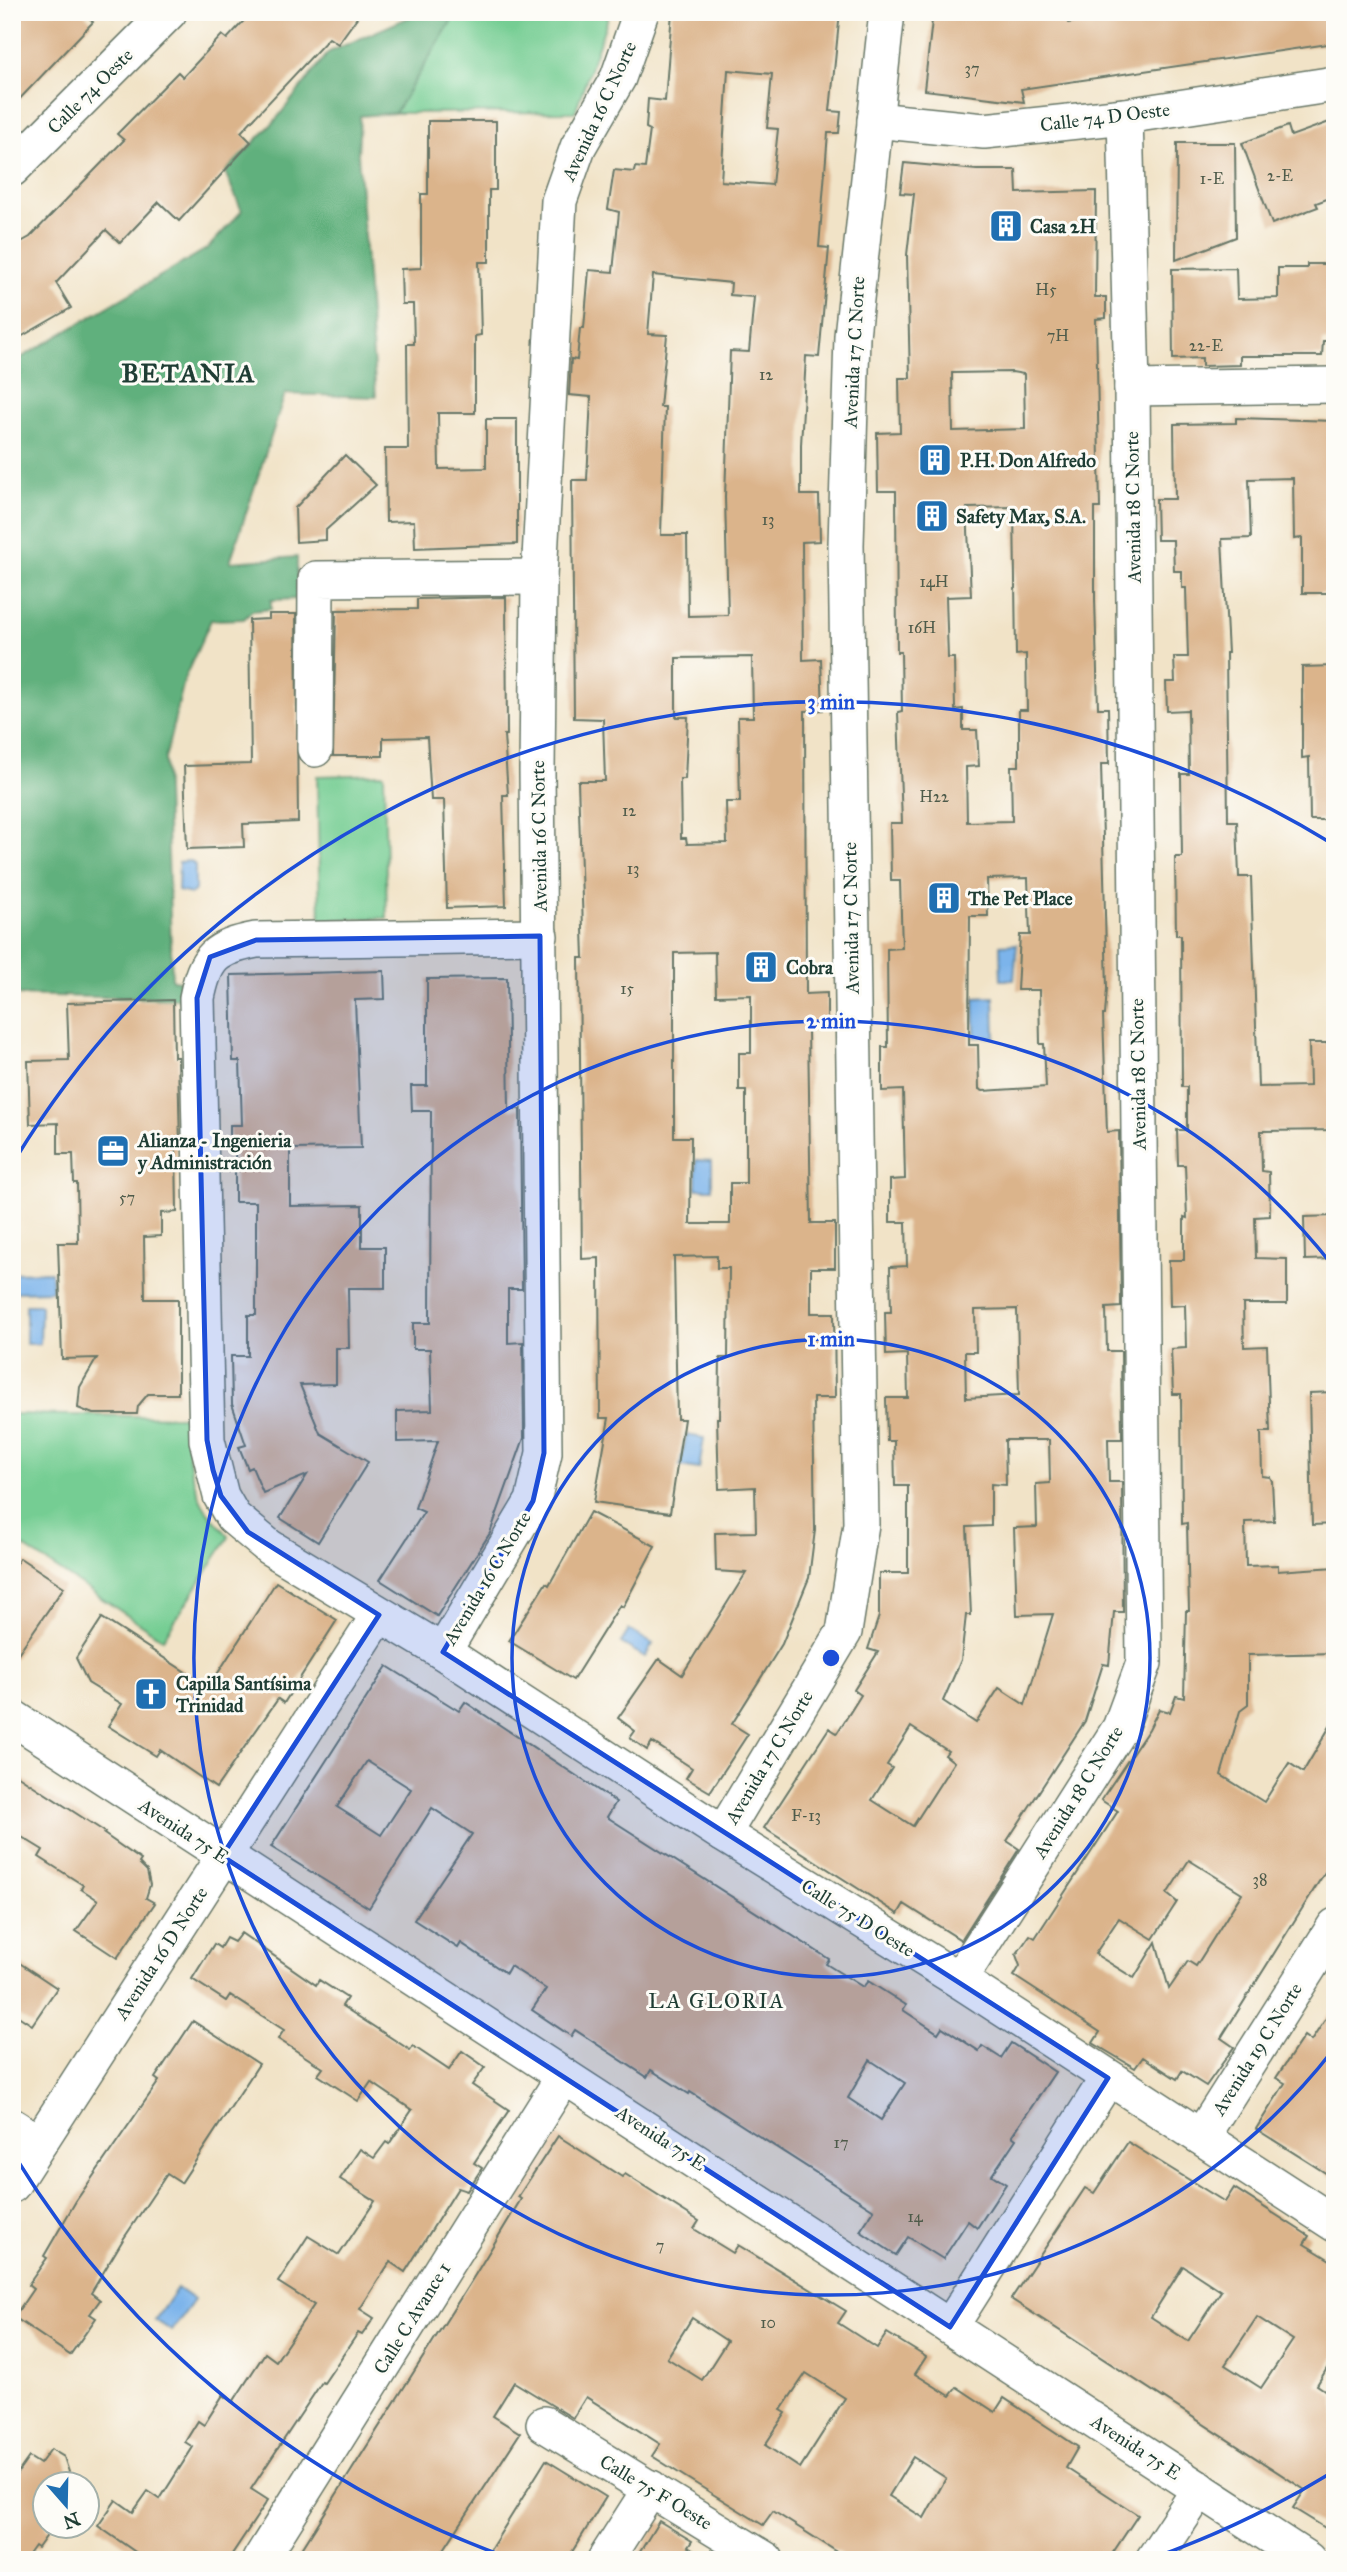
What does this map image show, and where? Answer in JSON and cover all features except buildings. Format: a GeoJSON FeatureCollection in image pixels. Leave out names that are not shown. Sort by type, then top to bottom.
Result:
{"type":"FeatureCollection","features":[{"type":"Feature","properties":{"kind":"street","name":"Calle 74 Oeste"},"geometry":{"type":"LineString","coordinates":[[12,169],[169,12]]}},
{"type":"Feature","properties":{"kind":"street","name":"Avenida 16 C Norte"},"geometry":{"type":"LineString","coordinates":[[443,1653],[533,1501],[544,1453],[539,577],[559,201],[578,147],[618,78],[641,12]]}},
{"type":"Feature","properties":{"kind":"street","name":"Avenida 17 C Norte"},"geometry":{"type":"LineString","coordinates":[[723,1834],[844,1632],[861,1524],[846,545],[852,336],[887,12]]}},
{"type":"Feature","properties":{"kind":"street","name":"Calle 74 D Oeste"},"geometry":{"type":"LineString","coordinates":[[875,120],[984,131],[1125,116],[1335,84]]}},
{"type":"Feature","properties":{"kind":"street","name":"Avenida 18 C Norte"},"geometry":{"type":"LineString","coordinates":[[959,1980],[1120,1728],[1144,1663],[1132,388],[1125,116]]}},
{"type":"Feature","properties":{"kind":"street"},"geometry":{"type":"LineString","coordinates":[[1132,388],[1335,385]]}},
{"type":"Feature","properties":{"kind":"street"},"geometry":{"type":"LineString","coordinates":[[315,748],[316,579],[539,577]]}},
{"type":"Feature","properties":{"kind":"street","name":"Calle 75 D Oeste"},"geometry":{"type":"LineString","coordinates":[[540,936],[256,940],[232,945],[211,957],[201,976],[197,998],[207,1440],[221,1496],[233,1517],[248,1532],[443,1653],[723,1834],[959,1980],[1335,2224]]}},
{"type":"Feature","properties":{"kind":"street","name":"Avenida 16 D Norte"},"geometry":{"type":"LineString","coordinates":[[12,2185],[25,2134],[222,1856],[379,1615]]}},
{"type":"Feature","properties":{"kind":"street","name":"Avenida 75 E"},"geometry":{"type":"LineString","coordinates":[[12,1717],[1308,2560]]}},
{"type":"Feature","properties":{"kind":"street","name":"Avenida 19 C Norte"},"geometry":{"type":"LineString","coordinates":[[1202,2137],[1335,1926]]}},
{"type":"Feature","properties":{"kind":"street","name":"Calle C Avance 1"},"geometry":{"type":"LineString","coordinates":[[260,2560],[564,2076]]}},
{"type":"Feature","properties":{"kind":"street"},"geometry":{"type":"LineString","coordinates":[[950,2327],[1108,2078]]}},
{"type":"Feature","properties":{"kind":"street","name":"Calle 75 F Oeste"},"geometry":{"type":"LineString","coordinates":[[544,2424],[766,2560]]}},
{"type":"Feature","properties":{"kind":"street"},"geometry":{"type":"LineString","coordinates":[[605,2560],[650,2488]]}},
{"type":"Feature","properties":{"kind":"street"},"geometry":{"type":"LineString","coordinates":[[1153,2560],[1200,2489]]}},
{"type":"Feature","properties":{"kind":"highlighted area"},"geometry":{"type":"Polygon","coordinates":[[[540,936],[544,1453],[533,1501],[443,1652],[1108,2078],[950,2327],[222,1856],[379,1615],[248,1532],[221,1496],[213,1470],[207,1440],[197,998],[210,957],[256,940],[540,936]]]}},
{"type":"Feature","properties":{"kind":"green space"},"geometry":{"type":"Polygon","coordinates":[[[421,12],[457,12],[395,113],[360,116],[358,154],[376,397],[285,394],[230,562],[297,557],[297,599],[271,600],[271,609],[252,611],[244,619],[211,620],[185,677],[165,759],[172,980],[180,981],[180,999],[12,995],[12,363],[208,248],[242,211],[225,172],[274,122],[329,52],[421,12]]]}},
{"type":"Feature","properties":{"kind":"green space"},"geometry":{"type":"Polygon","coordinates":[[[457,12],[610,12],[575,112],[395,113],[457,12]]]}},
{"type":"Feature","properties":{"kind":"green space"},"geometry":{"type":"Polygon","coordinates":[[[384,774],[387,918],[320,920],[317,776],[384,774]]]}},
{"type":"Feature","properties":{"kind":"green space"},"geometry":{"type":"Polygon","coordinates":[[[12,1414],[186,1417],[194,1483],[202,1503],[229,1537],[163,1639],[12,1539],[12,1414]]]}},
{"type":"Feature","properties":{"kind":"water"},"geometry":{"type":"Polygon","coordinates":[[[191,861],[195,865],[195,890],[191,894],[178,891],[179,862],[191,861]]]}},
{"type":"Feature","properties":{"kind":"water"},"geometry":{"type":"Polygon","coordinates":[[[1017,944],[1014,980],[1001,980],[1000,945],[1017,944]]]}},
{"type":"Feature","properties":{"kind":"water"},"geometry":{"type":"Polygon","coordinates":[[[994,997],[995,1037],[975,1037],[974,998],[994,997]]]}},
{"type":"Feature","properties":{"kind":"water"},"geometry":{"type":"Polygon","coordinates":[[[696,1160],[712,1161],[712,1189],[696,1189],[696,1160]]]}},
{"type":"Feature","properties":{"kind":"water"},"geometry":{"type":"Polygon","coordinates":[[[51,1272],[52,1291],[12,1292],[12,1273],[51,1272]]]}},
{"type":"Feature","properties":{"kind":"water"},"geometry":{"type":"Polygon","coordinates":[[[26,1305],[41,1305],[40,1344],[26,1344],[26,1305]]]}},
{"type":"Feature","properties":{"kind":"water"},"geometry":{"type":"Polygon","coordinates":[[[686,1435],[704,1438],[699,1469],[680,1466],[686,1435]]]}},
{"type":"Feature","properties":{"kind":"water"},"geometry":{"type":"Polygon","coordinates":[[[629,1630],[653,1644],[645,1657],[621,1643],[629,1630]]]}},
{"type":"Feature","properties":{"kind":"water"},"geometry":{"type":"Polygon","coordinates":[[[177,2288],[194,2300],[172,2331],[155,2320],[177,2288]]]}},
{"type":"Feature","properties":{"kind":"place","name":"Casa 2H"},"geometry":{"type":"Point","coordinates":[1006,226]}},
{"type":"Feature","properties":{"kind":"place","name":"P.H. Don Alfredo"},"geometry":{"type":"Point","coordinates":[935,460]}},
{"type":"Feature","properties":{"kind":"place","name":"Safety Max, S.A."},"geometry":{"type":"Point","coordinates":[932,516]}},
{"type":"Feature","properties":{"kind":"place","name":"The Pet Place"},"geometry":{"type":"Point","coordinates":[944,898]}},
{"type":"Feature","properties":{"kind":"place","name":"Cobra"},"geometry":{"type":"Point","coordinates":[761,967]}},
{"type":"Feature","properties":{"kind":"place","name":"Alianza - Ingenieria y Administración"},"geometry":{"type":"Point","coordinates":[113,1151]}},
{"type":"Feature","properties":{"kind":"place","name":"Capilla Santísima Trinidad"},"geometry":{"type":"Point","coordinates":[151,1694]}},
{"type":"Feature","properties":{"kind":"district","name":"BETANIA"},"geometry":{"type":"Point","coordinates":[189,373]}},
{"type":"Feature","properties":{"kind":"district","name":"LA GLORIA"},"geometry":{"type":"Point","coordinates":[717,2001]}}]}
